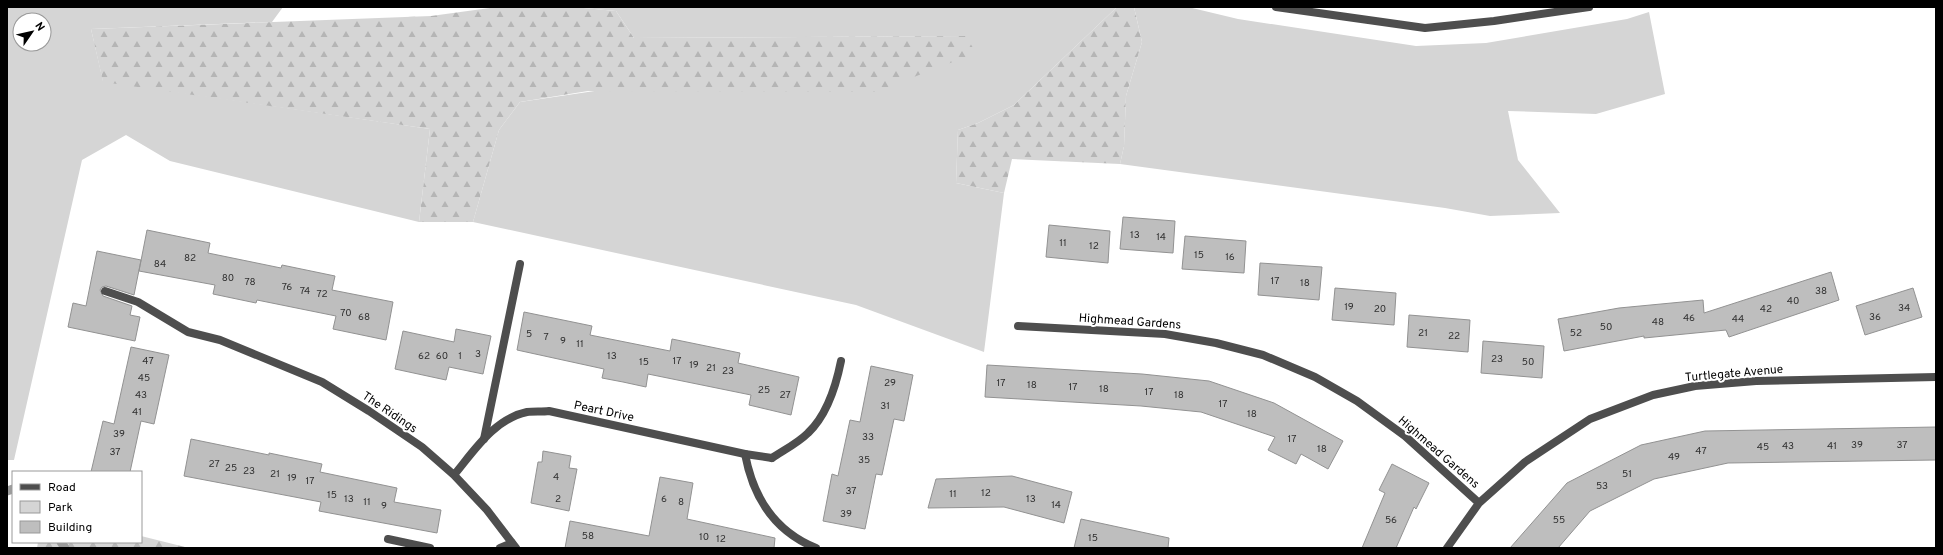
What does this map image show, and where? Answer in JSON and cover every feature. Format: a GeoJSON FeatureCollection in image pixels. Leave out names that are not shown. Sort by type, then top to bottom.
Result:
{"type":"FeatureCollection","features":[{"type":"Feature","properties":{"kind":"street"},"geometry":{"type":"LineString","coordinates":[[1276,7],[1425,28],[1494,21],[1589,7]]}},
{"type":"Feature","properties":{"kind":"street"},"geometry":{"type":"LineString","coordinates":[[484,439],[520,264]]}},
{"type":"Feature","properties":{"kind":"street","name":"The Ridings"},"geometry":{"type":"LineString","coordinates":[[105,291],[138,302],[188,332],[220,340],[322,382],[369,411],[422,447],[454,475],[487,510],[514,545]]}},
{"type":"Feature","properties":{"kind":"street","name":"Highmead Gardens"},"geometry":{"type":"LineString","coordinates":[[1018,326],[1165,334],[1216,343],[1263,355],[1315,377],[1357,401],[1405,436],[1479,503]]}},
{"type":"Feature","properties":{"kind":"street","name":"Peart Drive"},"geometry":{"type":"LineString","coordinates":[[454,475],[484,439],[511,418],[527,412],[549,411],[745,454],[772,458],[808,433],[821,415],[837,383],[841,361]]}},
{"type":"Feature","properties":{"kind":"street","name":"Turtlegate Avenue"},"geometry":{"type":"LineString","coordinates":[[1447,548],[1479,503],[1525,462],[1590,419],[1653,395],[1695,386],[1756,380],[1936,377]]}},
{"type":"Feature","properties":{"kind":"street"},"geometry":{"type":"LineString","coordinates":[[745,454],[749,477],[765,508],[785,530],[816,548]]}},
{"type":"Feature","properties":{"kind":"street"},"geometry":{"type":"LineString","coordinates":[[388,539],[430,548]]}},
{"type":"Feature","properties":{"kind":"street"},"geometry":{"type":"LineString","coordinates":[[500,548],[514,545]]}},
{"type":"Feature","properties":{"kind":"green space"},"geometry":{"type":"Polygon","coordinates":[[[7,7],[283,7],[272,22],[91,29],[103,81],[430,129],[419,222],[170,161],[126,135],[82,160],[14,460],[7,460],[7,7]]]}},
{"type":"Feature","properties":{"kind":"green space"},"geometry":{"type":"Polygon","coordinates":[[[497,7],[573,7],[616,11],[634,38],[966,36],[976,53],[875,92],[588,91],[520,102],[499,130],[473,222],[419,222],[430,129],[103,82],[91,29],[431,16],[497,7]]]}},
{"type":"Feature","properties":{"kind":"green space"},"geometry":{"type":"Polygon","coordinates":[[[573,7],[1117,7],[1014,105],[978,123],[958,130],[956,183],[1004,193],[984,352],[856,305],[473,222],[499,130],[520,102],[966,36],[634,38],[616,11],[573,7]]]}},
{"type":"Feature","properties":{"kind":"green space"},"geometry":{"type":"Polygon","coordinates":[[[1117,7],[1134,7],[1142,42],[1126,96],[1124,146],[1120,164],[1012,159],[1004,193],[956,183],[958,130],[978,123],[1014,105],[1117,7]]]}},
{"type":"Feature","properties":{"kind":"green space"},"geometry":{"type":"Polygon","coordinates":[[[1134,7],[1188,7],[1238,19],[1416,46],[1486,43],[1627,19],[1649,12],[1665,94],[1596,114],[1508,111],[1518,160],[1560,213],[1490,216],[1445,208],[1120,164],[1124,146],[1126,96],[1142,42],[1134,7]]]}},
{"type":"Feature","properties":{"kind":"green space"},"geometry":{"type":"Polygon","coordinates":[[[142,536],[189,548],[37,548],[38,543],[142,543],[142,536]]]}},
{"type":"Feature","properties":{"kind":"building"},"geometry":{"type":"Polygon","coordinates":[[[1123,217],[1175,221],[1173,253],[1120,249],[1123,217]]]}},
{"type":"Feature","properties":{"kind":"building"},"geometry":{"type":"Polygon","coordinates":[[[1049,225],[1110,231],[1108,263],[1046,257],[1049,225]]]}},
{"type":"Feature","properties":{"kind":"building"},"geometry":{"type":"Polygon","coordinates":[[[147,230],[210,243],[208,253],[281,268],[282,265],[335,276],[332,290],[393,302],[386,340],[333,329],[336,316],[257,300],[256,303],[213,294],[215,285],[139,271],[147,230]]]}},
{"type":"Feature","properties":{"kind":"building"},"geometry":{"type":"Polygon","coordinates":[[[1185,236],[1246,241],[1244,273],[1182,269],[1185,236]]]}},
{"type":"Feature","properties":{"kind":"building"},"geometry":{"type":"Polygon","coordinates":[[[97,251],[141,260],[134,295],[106,286],[102,287],[100,290],[103,296],[132,306],[130,315],[140,317],[135,341],[68,327],[73,303],[86,306],[97,251]]]}},
{"type":"Feature","properties":{"kind":"building"},"geometry":{"type":"Polygon","coordinates":[[[1260,263],[1322,267],[1319,300],[1258,295],[1260,263]]]}},
{"type":"Feature","properties":{"kind":"building"},"geometry":{"type":"Polygon","coordinates":[[[1831,272],[1839,300],[1729,337],[1726,330],[1644,338],[1644,336],[1564,351],[1558,319],[1619,308],[1703,300],[1704,313],[1831,272]]]}},
{"type":"Feature","properties":{"kind":"building"},"geometry":{"type":"Polygon","coordinates":[[[1335,288],[1396,293],[1394,325],[1332,320],[1335,288]]]}},
{"type":"Feature","properties":{"kind":"building"},"geometry":{"type":"Polygon","coordinates":[[[1913,288],[1922,317],[1865,335],[1856,306],[1913,288]]]}},
{"type":"Feature","properties":{"kind":"building"},"geometry":{"type":"Polygon","coordinates":[[[524,312],[592,326],[590,335],[670,351],[672,339],[740,353],[738,363],[799,377],[791,415],[749,405],[751,395],[648,374],[646,387],[602,378],[604,369],[517,350],[524,312]]]}},
{"type":"Feature","properties":{"kind":"building"},"geometry":{"type":"Polygon","coordinates":[[[1409,315],[1470,320],[1468,352],[1407,347],[1409,315]]]}},
{"type":"Feature","properties":{"kind":"building"},"geometry":{"type":"Polygon","coordinates":[[[456,329],[491,336],[483,374],[449,367],[446,380],[395,369],[403,331],[454,342],[456,329]]]}},
{"type":"Feature","properties":{"kind":"building"},"geometry":{"type":"Polygon","coordinates":[[[1483,341],[1544,346],[1542,378],[1481,373],[1483,341]]]}},
{"type":"Feature","properties":{"kind":"building"},"geometry":{"type":"Polygon","coordinates":[[[131,347],[169,355],[154,424],[141,421],[130,471],[91,471],[103,421],[114,424],[131,347]]]}},
{"type":"Feature","properties":{"kind":"building"},"geometry":{"type":"Polygon","coordinates":[[[987,365],[1142,374],[1209,381],[1274,403],[1343,441],[1328,469],[1301,454],[1296,464],[1268,450],[1275,437],[1201,412],[1141,406],[985,397],[987,365]]]}},
{"type":"Feature","properties":{"kind":"building"},"geometry":{"type":"Polygon","coordinates":[[[871,366],[913,375],[904,421],[894,419],[882,475],[876,474],[865,529],[823,521],[832,474],[838,476],[850,420],[860,422],[871,366]]]}},
{"type":"Feature","properties":{"kind":"building"},"geometry":{"type":"Polygon","coordinates":[[[1936,427],[1936,460],[1728,463],[1654,479],[1590,511],[1558,548],[1510,548],[1567,483],[1641,445],[1705,431],[1936,427]]]}},
{"type":"Feature","properties":{"kind":"building"},"geometry":{"type":"Polygon","coordinates":[[[191,439],[322,464],[320,472],[397,488],[394,502],[441,510],[437,533],[319,511],[321,502],[184,476],[191,439]]]}},
{"type":"Feature","properties":{"kind":"building"},"geometry":{"type":"Polygon","coordinates":[[[543,451],[571,456],[569,468],[577,469],[569,511],[531,503],[538,462],[542,462],[543,451]]]}},
{"type":"Feature","properties":{"kind":"building"},"geometry":{"type":"Polygon","coordinates":[[[1392,464],[1429,483],[1416,509],[1414,507],[1396,548],[1362,548],[1385,493],[1379,490],[1392,464]]]}},
{"type":"Feature","properties":{"kind":"building"},"geometry":{"type":"Polygon","coordinates":[[[1012,476],[1072,492],[1064,523],[1004,507],[928,508],[936,479],[1012,476]]]}},
{"type":"Feature","properties":{"kind":"building"},"geometry":{"type":"Polygon","coordinates":[[[660,477],[693,483],[687,519],[775,538],[774,548],[565,548],[570,521],[649,536],[660,477]]]}},
{"type":"Feature","properties":{"kind":"building"},"geometry":{"type":"Polygon","coordinates":[[[1081,519],[1169,538],[1168,548],[1074,548],[1081,519]]]}},
{"type":"Feature","properties":{"kind":"waterway"},"geometry":{"type":"LineString","coordinates":[[7,491],[12,489]]}},
{"type":"Feature","properties":{"kind":"waterway"},"geometry":{"type":"LineString","coordinates":[[62,543],[65,548]]}}]}
